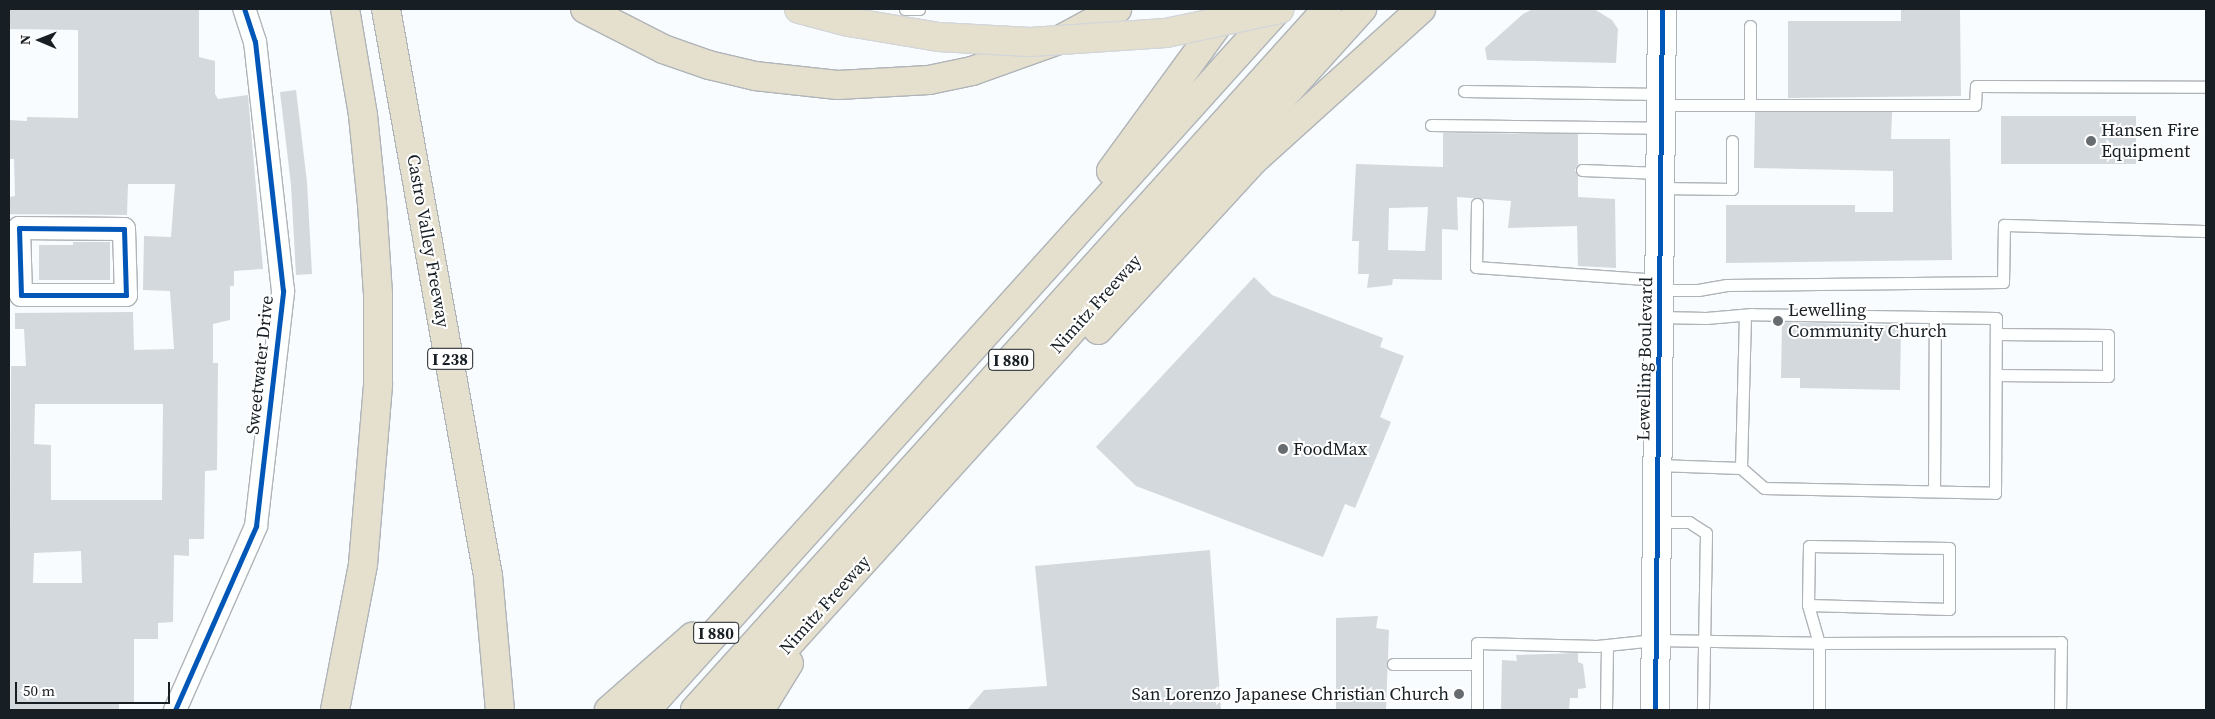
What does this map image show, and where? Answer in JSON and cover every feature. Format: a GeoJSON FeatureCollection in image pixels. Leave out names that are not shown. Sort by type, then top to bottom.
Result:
{"type":"FeatureCollection","features":[{"type":"Feature","properties":{"kind":"highway"},"geometry":{"type":"LineString","coordinates":[[335,708],[356,607],[368,518],[378,366],[376,267],[369,168],[345,9]]}},
{"type":"Feature","properties":{"kind":"highway","name":"Castro Valley Freeway"},"geometry":{"type":"LineString","coordinates":[[386,9],[488,576],[500,710]]}},
{"type":"Feature","properties":{"kind":"highway"},"geometry":{"type":"LineString","coordinates":[[585,9],[663,49],[709,65],[764,77],[838,86],[910,82],[972,70],[1059,40],[1117,9]]}},
{"type":"Feature","properties":{"kind":"highway"},"geometry":{"type":"LineString","coordinates":[[799,9],[849,22],[939,37],[1030,42],[1166,33],[1279,9]]}},
{"type":"Feature","properties":{"kind":"highway"},"geometry":{"type":"LineString","coordinates":[[1016,301],[1229,9]]}},
{"type":"Feature","properties":{"kind":"highway","name":"I 880"},"geometry":{"type":"LineString","coordinates":[[646,710],[1279,9]]}},
{"type":"Feature","properties":{"kind":"highway","name":"I 880"},"geometry":{"type":"LineString","coordinates":[[695,710],[1327,9]]}},
{"type":"Feature","properties":{"kind":"highway","name":"Nimitz Freeway"},"geometry":{"type":"LineString","coordinates":[[729,710],[966,450],[1362,9]]}},
{"type":"Feature","properties":{"kind":"highway"},"geometry":{"type":"LineString","coordinates":[[966,450],[1103,325],[1254,160],[1421,9]]}},
{"type":"Feature","properties":{"kind":"highway"},"geometry":{"type":"LineString","coordinates":[[609,710],[785,556]]}},
{"type":"Feature","properties":{"kind":"highway"},"geometry":{"type":"LineString","coordinates":[[760,710],[826,604]]}},
{"type":"Feature","properties":{"kind":"main road","name":"Lewelling Boulevard"},"geometry":{"type":"LineString","coordinates":[[1655,710],[1662,9]]}},
{"type":"Feature","properties":{"kind":"street","name":"Sweetwater Drive"},"geometry":{"type":"LineString","coordinates":[[175,710],[256,526],[283,291],[255,42],[244,9]]}},
{"type":"Feature","properties":{"kind":"street"},"geometry":{"type":"LineString","coordinates":[[14,228],[124,229],[126,294],[21,295],[14,228]]}},
{"type":"Feature","properties":{"kind":"lane"},"geometry":{"type":"LineString","coordinates":[[905,9],[918,9]]}},
{"type":"Feature","properties":{"kind":"lane"},"geometry":{"type":"LineString","coordinates":[[1750,26],[1750,105]]}},
{"type":"Feature","properties":{"kind":"lane"},"geometry":{"type":"LineString","coordinates":[[1431,125],[1661,109],[1750,105],[1976,105],[1976,86],[2206,87]]}},
{"type":"Feature","properties":{"kind":"lane"},"geometry":{"type":"LineString","coordinates":[[1464,91],[1661,109]]}},
{"type":"Feature","properties":{"kind":"lane"},"geometry":{"type":"LineString","coordinates":[[1582,170],[1732,189],[1732,141]]}},
{"type":"Feature","properties":{"kind":"lane"},"geometry":{"type":"LineString","coordinates":[[1477,204],[1476,267],[1698,290],[1727,285],[2003,282],[2004,225],[2206,231]]}},
{"type":"Feature","properties":{"kind":"lane"},"geometry":{"type":"LineString","coordinates":[[1741,468],[1745,315]]}},
{"type":"Feature","properties":{"kind":"lane"},"geometry":{"type":"LineString","coordinates":[[1657,465],[1741,468],[1764,488],[1994,493],[1996,318],[1745,315],[1706,318],[1659,317]]}},
{"type":"Feature","properties":{"kind":"lane"},"geometry":{"type":"LineString","coordinates":[[1934,491],[1935,317]]}},
{"type":"Feature","properties":{"kind":"lane"},"geometry":{"type":"LineString","coordinates":[[1996,334],[2108,336],[2108,376],[1996,374]]}},
{"type":"Feature","properties":{"kind":"lane"},"geometry":{"type":"LineString","coordinates":[[1657,522],[1689,522],[1706,533],[1704,710]]}},
{"type":"Feature","properties":{"kind":"lane"},"geometry":{"type":"LineString","coordinates":[[1808,605],[1949,609],[1949,548],[1809,546],[1808,605],[1819,643],[1819,710]]}},
{"type":"Feature","properties":{"kind":"lane"},"geometry":{"type":"LineString","coordinates":[[1477,710],[1477,643],[1608,645],[1655,640],[1819,643],[2061,642],[2060,710]]}},
{"type":"Feature","properties":{"kind":"lane"},"geometry":{"type":"LineString","coordinates":[[1606,710],[1608,645]]}},
{"type":"Feature","properties":{"kind":"lane"},"geometry":{"type":"LineString","coordinates":[[1393,664],[1477,664]]}},
{"type":"Feature","properties":{"kind":"building"},"geometry":{"type":"Polygon","coordinates":[[[9,9],[199,9],[199,57],[215,61],[215,94],[218,99],[248,95],[263,269],[234,271],[234,286],[230,286],[230,320],[213,324],[213,363],[218,363],[217,470],[205,471],[204,539],[189,539],[189,556],[174,555],[173,622],[158,623],[158,639],[134,639],[134,703],[119,703],[119,710],[9,710],[11,366],[26,366],[24,329],[15,329],[15,313],[133,312],[134,350],[174,349],[170,291],[143,290],[144,236],[171,237],[175,184],[128,184],[127,215],[10,214],[10,197],[15,196],[14,159],[9,159],[9,120],[27,121],[27,117],[78,118],[78,30],[9,29],[9,9]],[[35,404],[34,444],[51,445],[51,500],[162,500],[163,404],[35,404]],[[81,551],[34,553],[33,583],[82,583],[81,551]]]}},
{"type":"Feature","properties":{"kind":"building"},"geometry":{"type":"Polygon","coordinates":[[[1533,9],[1594,9],[1612,20],[1618,29],[1616,63],[1487,60],[1485,48],[1523,14],[1533,9]]]}},
{"type":"Feature","properties":{"kind":"building"},"geometry":{"type":"Polygon","coordinates":[[[1901,9],[1960,9],[1961,96],[1788,98],[1788,21],[1901,21],[1901,9]]]}},
{"type":"Feature","properties":{"kind":"building"},"geometry":{"type":"Polygon","coordinates":[[[296,90],[307,182],[312,274],[296,275],[291,185],[280,92],[296,90]]]}},
{"type":"Feature","properties":{"kind":"building"},"geometry":{"type":"Polygon","coordinates":[[[1755,112],[1892,112],[1891,139],[1950,139],[1952,260],[1726,263],[1726,205],[1855,205],[1855,212],[1893,212],[1893,171],[1754,168],[1755,112]]]}},
{"type":"Feature","properties":{"kind":"building","name":"Hansen Fire Equipment"},"geometry":{"type":"Polygon","coordinates":[[[2001,116],[2136,116],[2136,164],[2001,164],[2001,116]]]}},
{"type":"Feature","properties":{"kind":"building"},"geometry":{"type":"Polygon","coordinates":[[[1443,133],[1578,134],[1578,164],[1575,170],[1578,176],[1578,197],[1615,199],[1616,268],[1578,266],[1577,226],[1508,228],[1511,201],[1457,197],[1458,230],[1442,229],[1442,280],[1393,279],[1392,285],[1367,288],[1369,274],[1358,274],[1359,241],[1352,241],[1356,164],[1443,167],[1443,133]],[[1428,207],[1389,208],[1388,250],[1425,251],[1428,207]]]}},
{"type":"Feature","properties":{"kind":"building"},"geometry":{"type":"Polygon","coordinates":[[[73,242],[110,242],[110,280],[39,280],[39,245],[73,245],[73,242]]]}},
{"type":"Feature","properties":{"kind":"building"},"geometry":{"type":"Polygon","coordinates":[[[1254,277],[1272,295],[1383,338],[1380,347],[1404,356],[1380,417],[1391,422],[1355,508],[1345,504],[1323,557],[1136,486],[1096,447],[1254,277]]]}},
{"type":"Feature","properties":{"kind":"building"},"geometry":{"type":"Polygon","coordinates":[[[1782,322],[1901,326],[1900,390],[1800,388],[1800,378],[1781,378],[1782,322]]]}},
{"type":"Feature","properties":{"kind":"building"},"geometry":{"type":"Polygon","coordinates":[[[1210,550],[1221,710],[967,710],[984,690],[1047,686],[1035,566],[1210,550]]]}},
{"type":"Feature","properties":{"kind":"building"},"geometry":{"type":"Polygon","coordinates":[[[1378,616],[1376,628],[1389,630],[1386,710],[1336,710],[1336,618],[1378,616]]]}},
{"type":"Feature","properties":{"kind":"building"},"geometry":{"type":"Polygon","coordinates":[[[1578,653],[1578,662],[1583,664],[1586,688],[1578,689],[1578,698],[1570,698],[1569,710],[1501,710],[1502,660],[1517,661],[1516,655],[1578,653]]]}},
{"type":"Feature","properties":{"kind":"cycle path"},"geometry":{"type":"LineString","coordinates":[[175,710],[256,526],[283,291],[255,42],[244,9]]}},
{"type":"Feature","properties":{"kind":"cycle path"},"geometry":{"type":"LineString","coordinates":[[1655,710],[1662,9]]}},
{"type":"Feature","properties":{"kind":"cycle path"},"geometry":{"type":"LineString","coordinates":[[19,228],[124,229],[126,295],[21,295],[19,228]]}},
{"type":"Feature","properties":{"kind":"place","name":"Hansen Fire Equipment"},"geometry":{"type":"Point","coordinates":[2091,141]}},
{"type":"Feature","properties":{"kind":"place","name":"Lewelling Community Church"},"geometry":{"type":"Point","coordinates":[1778,321]}},
{"type":"Feature","properties":{"kind":"place","name":"FoodMax"},"geometry":{"type":"Point","coordinates":[1283,449]}},
{"type":"Feature","properties":{"kind":"place","name":"San Lorenzo Japanese Christian Church"},"geometry":{"type":"Point","coordinates":[1459,694]}}]}
